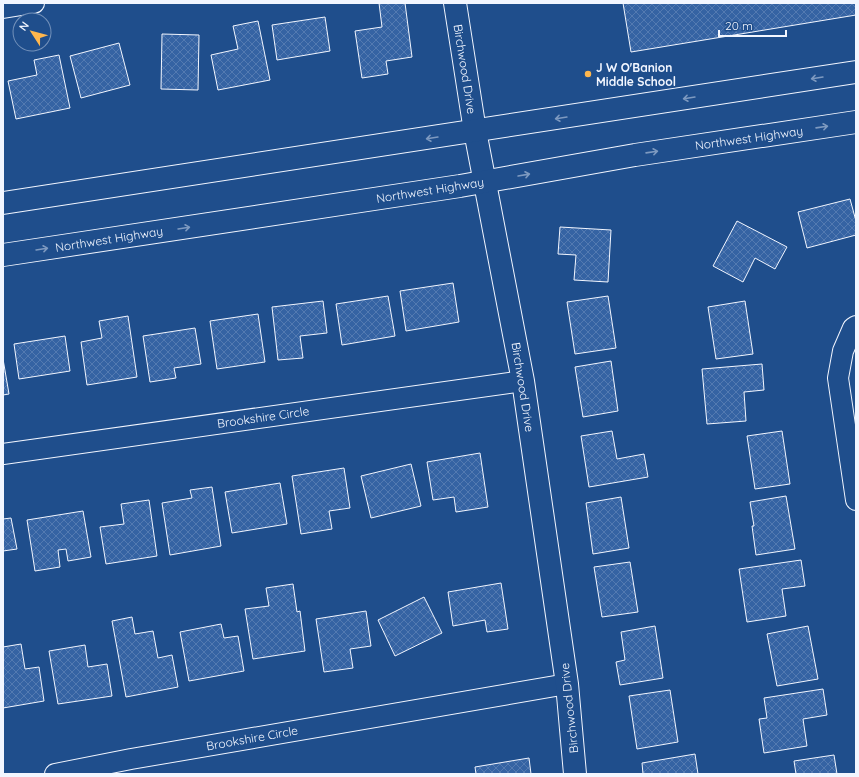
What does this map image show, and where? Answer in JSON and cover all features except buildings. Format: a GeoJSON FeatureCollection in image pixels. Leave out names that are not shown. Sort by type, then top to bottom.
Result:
{"type":"FeatureCollection","features":[{"type":"Feature","properties":{"kind":"main road","name":"Birchwood Drive"},"geometry":{"type":"LineString","coordinates":[[455,3],[475,131],[523,381],[568,684],[575,774]]}},
{"type":"Feature","properties":{"kind":"main road"},"geometry":{"type":"LineString","coordinates":[[3,203],[856,72]]}},
{"type":"Feature","properties":{"kind":"main road","name":"Northwest Highway"},"geometry":{"type":"LineString","coordinates":[[3,255],[486,182],[635,155],[856,122]]}},
{"type":"Feature","properties":{"kind":"street"},"geometry":{"type":"LineString","coordinates":[[3,8],[34,3]]}},
{"type":"Feature","properties":{"kind":"street"},"geometry":{"type":"LineString","coordinates":[[856,326],[853,328],[843,351],[838,378],[856,500]]}},
{"type":"Feature","properties":{"kind":"street","name":"Brookshire Circle"},"geometry":{"type":"LineString","coordinates":[[3,454],[523,381]]}},
{"type":"Feature","properties":{"kind":"street","name":"Brookshire Circle"},"geometry":{"type":"LineString","coordinates":[[55,774],[131,758],[568,684]]}},
{"type":"Feature","properties":{"kind":"place","name":"J W O'Banion Middle School"},"geometry":{"type":"Point","coordinates":[588,74]}}]}
